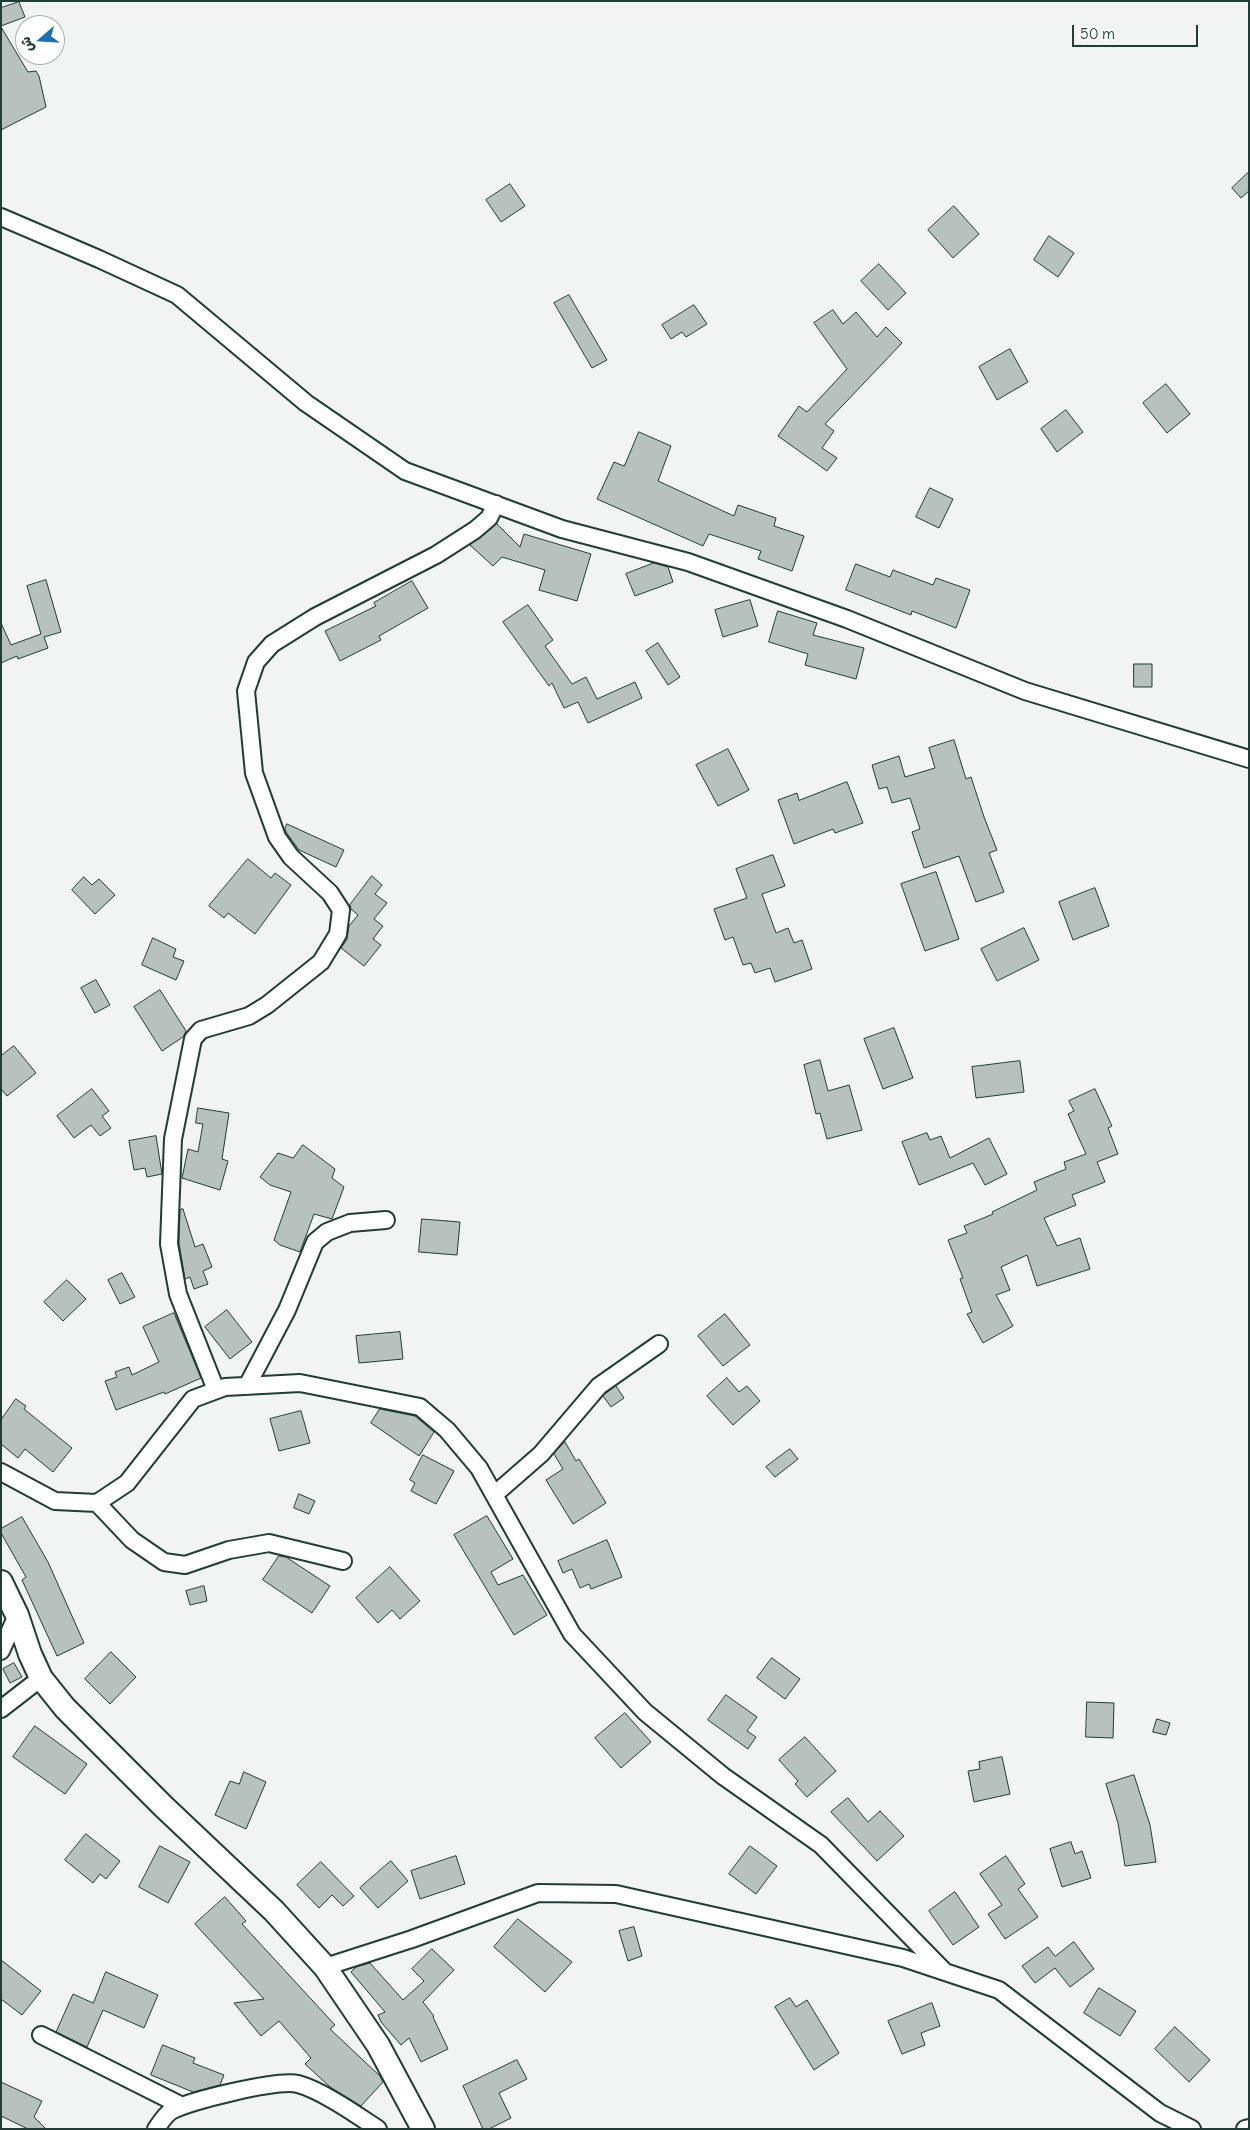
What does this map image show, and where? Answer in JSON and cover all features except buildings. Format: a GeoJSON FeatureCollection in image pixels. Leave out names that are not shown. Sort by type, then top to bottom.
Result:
{"type":"FeatureCollection","features":[{"type":"Feature","properties":{"kind":"main road"},"geometry":{"type":"LineString","coordinates":[[1,1582],[17,1615],[30,1654],[42,1678],[65,1708],[163,1806],[274,1911],[325,1967],[378,2045],[423,2129]]}},
{"type":"Feature","properties":{"kind":"street"},"geometry":{"type":"LineString","coordinates":[[1,217],[177,295],[306,403],[405,471],[562,528],[698,565],[848,619],[1025,690],[1249,758]]}},
{"type":"Feature","properties":{"kind":"street"},"geometry":{"type":"LineString","coordinates":[[216,1390],[178,1294],[169,1244],[173,1139],[193,1039],[201,1030],[249,1016],[267,1005],[321,962],[338,934],[341,910],[330,893],[291,857],[277,837],[254,773],[246,691],[248,684],[256,662],[272,644],[315,617],[452,545],[489,518],[496,504]]}},
{"type":"Feature","properties":{"kind":"street"},"geometry":{"type":"LineString","coordinates":[[247,1386],[288,1310],[315,1242],[327,1232],[350,1224],[386,1220]]}},
{"type":"Feature","properties":{"kind":"street"},"geometry":{"type":"LineString","coordinates":[[494,1495],[541,1454],[599,1386],[659,1344]]}},
{"type":"Feature","properties":{"kind":"street"},"geometry":{"type":"LineString","coordinates":[[1,1472],[55,1502],[97,1503],[127,1483],[193,1399],[225,1387],[300,1383],[420,1407],[447,1430],[474,1462],[572,1634],[645,1712],[723,1776],[821,1845],[944,1971]]}},
{"type":"Feature","properties":{"kind":"street"},"geometry":{"type":"LineString","coordinates":[[97,1503],[132,1540],[164,1562],[185,1565],[229,1550],[269,1542],[343,1560]]}},
{"type":"Feature","properties":{"kind":"street"},"geometry":{"type":"LineString","coordinates":[[1,1651],[17,1615]]}},
{"type":"Feature","properties":{"kind":"street"},"geometry":{"type":"LineString","coordinates":[[1,1709],[42,1678]]}},
{"type":"Feature","properties":{"kind":"street"},"geometry":{"type":"LineString","coordinates":[[325,1967],[412,1939],[538,1893],[616,1894],[903,1958],[999,1990],[1160,2113],[1192,2129]]}},
{"type":"Feature","properties":{"kind":"street"},"geometry":{"type":"LineString","coordinates":[[41,2035],[182,2106]]}},
{"type":"Feature","properties":{"kind":"street"},"geometry":{"type":"LineString","coordinates":[[156,2129],[169,2112],[182,2106],[255,2087],[297,2084],[330,2099],[378,2129]]}}]}
